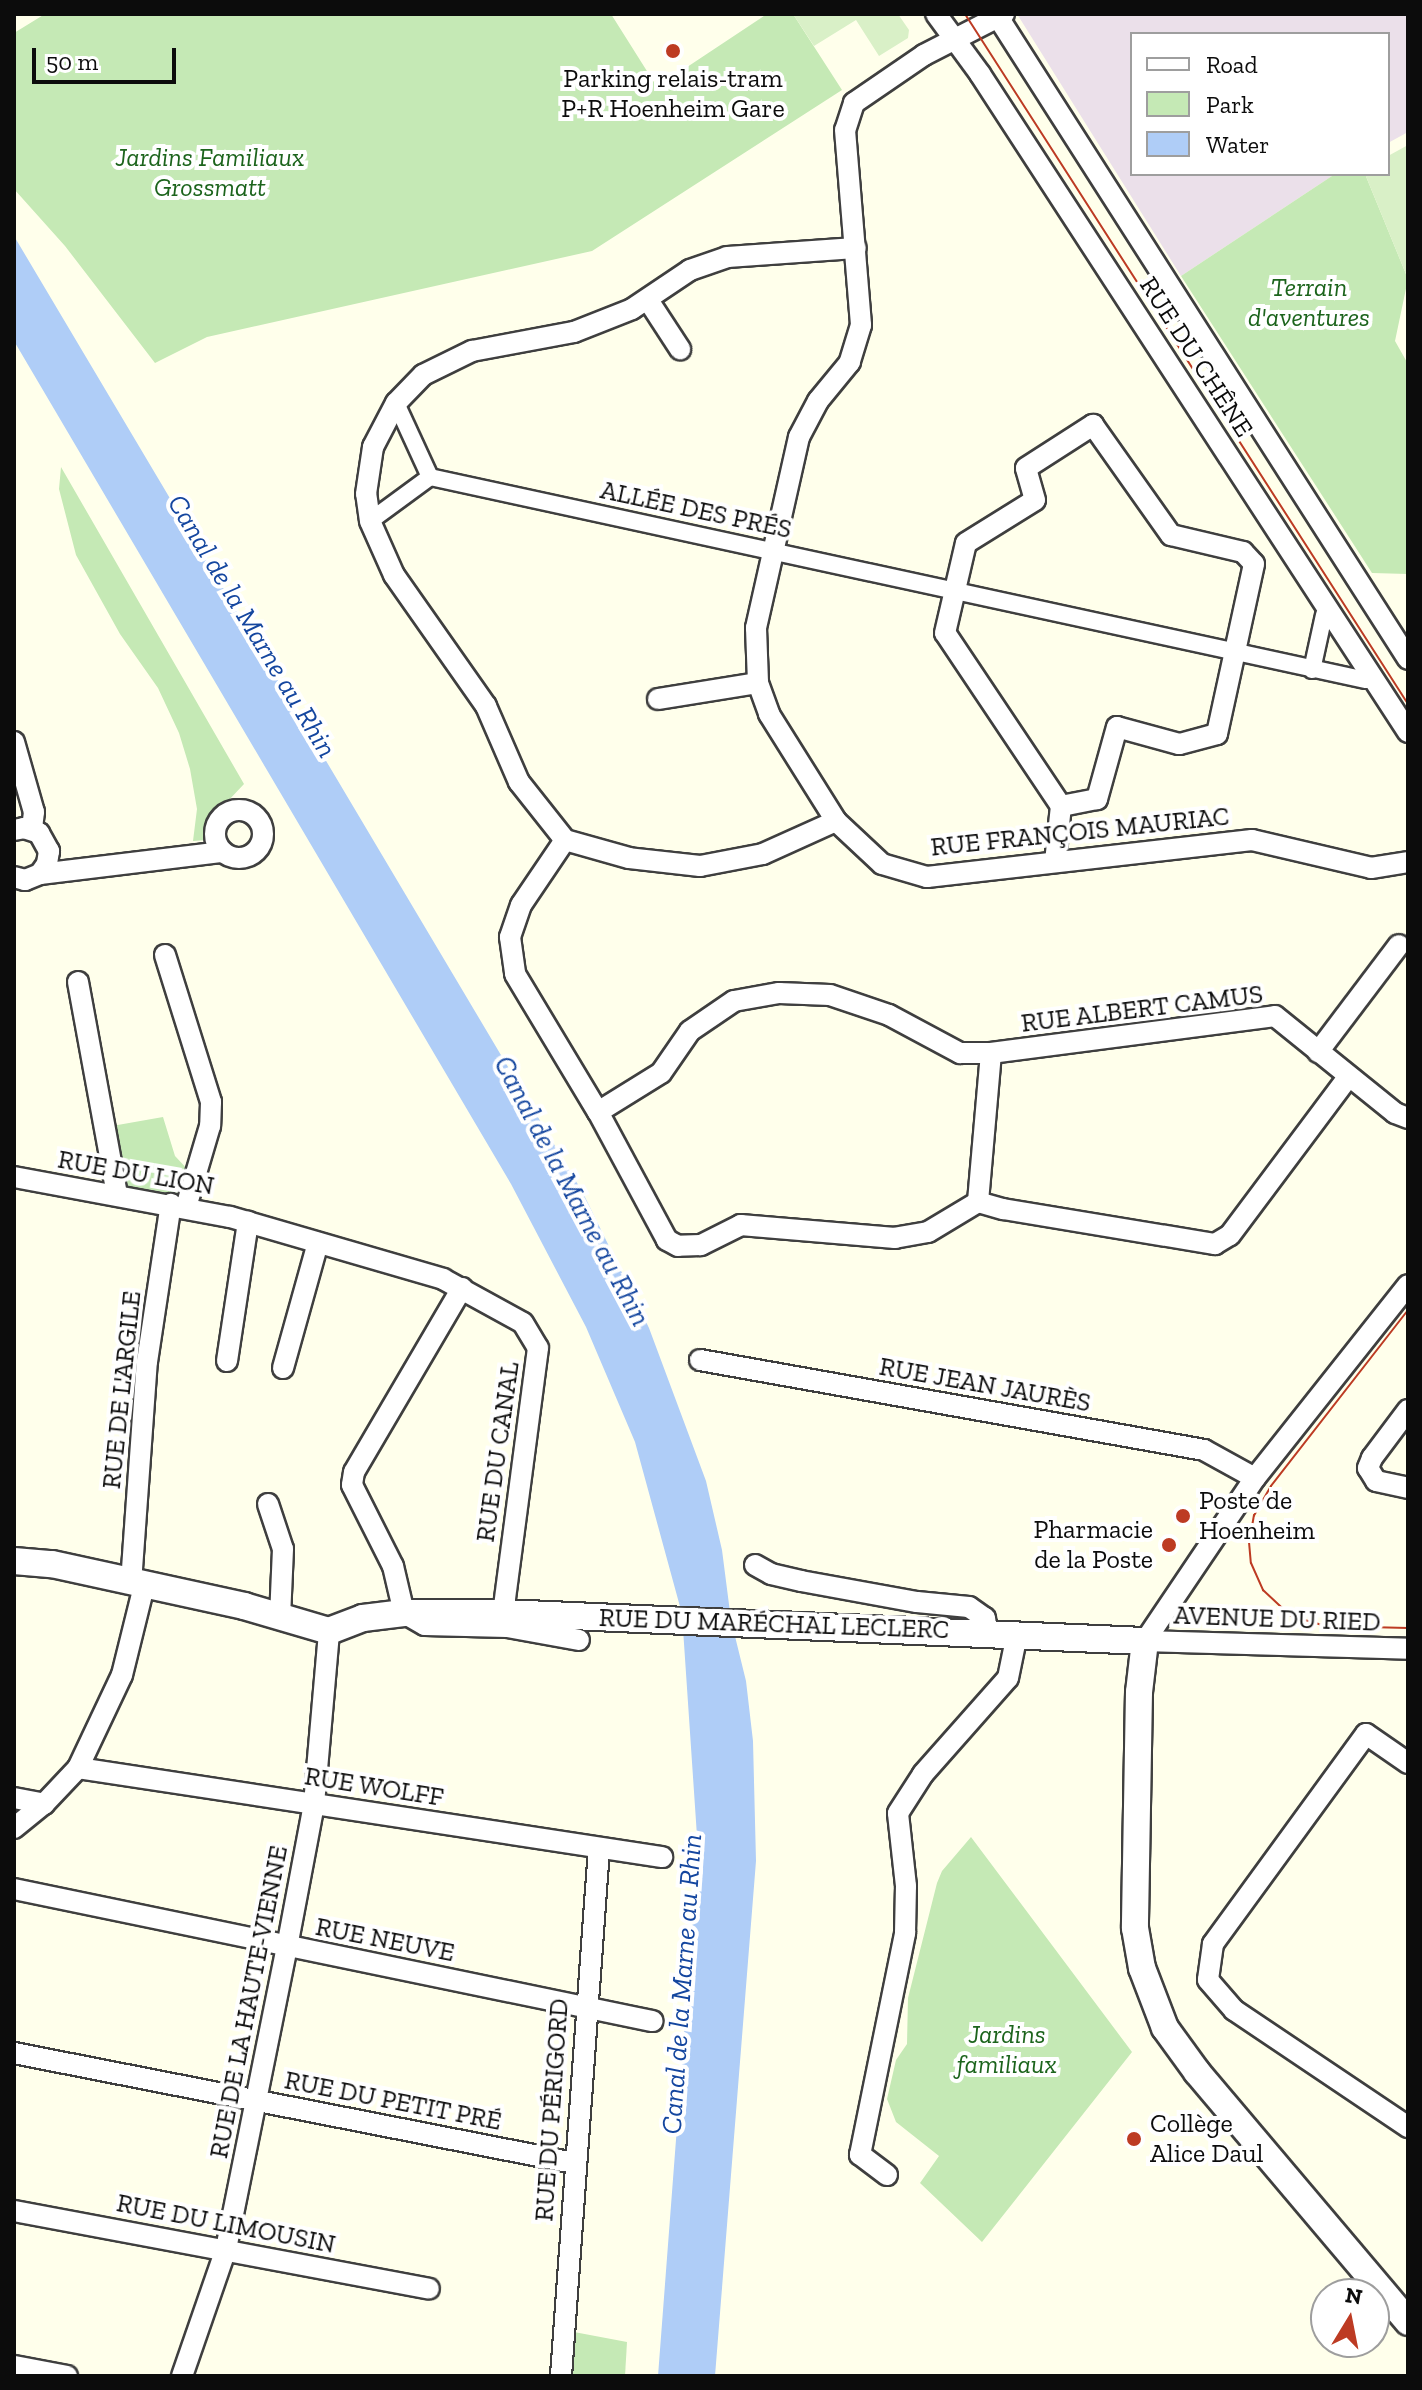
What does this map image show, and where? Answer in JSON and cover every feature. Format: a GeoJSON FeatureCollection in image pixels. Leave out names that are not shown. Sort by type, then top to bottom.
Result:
{"type":"FeatureCollection","features":[{"type":"Feature","properties":{"kind":"street","name":"RUE DU CHÊNE"},"geometry":{"type":"LineString","coordinates":[[936,14],[1408,732]]}},
{"type":"Feature","properties":{"kind":"street","name":"RUE DU CHÊNE"},"geometry":{"type":"LineString","coordinates":[[999,15],[1408,659]]}},
{"type":"Feature","properties":{"kind":"street","name":"RUE FRANÇOIS MAURIAC"},"geometry":{"type":"LineString","coordinates":[[999,15],[924,55],[854,103],[845,130],[861,325],[850,362],[818,401],[799,437],[756,628],[758,683],[769,714],[836,821],[882,864],[927,877],[1252,840],[1371,868],[1408,862]]}},
{"type":"Feature","properties":{"kind":"street"},"geometry":{"type":"LineString","coordinates":[[836,821],[763,854],[700,866],[629,858],[565,840],[519,782],[486,706],[394,575],[370,521],[366,494],[373,447],[396,403],[423,375],[472,351],[574,332],[648,300],[690,270],[727,257],[856,248]]}},
{"type":"Feature","properties":{"kind":"street"},"geometry":{"type":"LineString","coordinates":[[648,300],[680,349]]}},
{"type":"Feature","properties":{"kind":"street"},"geometry":{"type":"LineString","coordinates":[[370,521],[430,477],[396,403]]}},
{"type":"Feature","properties":{"kind":"street"},"geometry":{"type":"LineString","coordinates":[[1055,862],[1061,806],[945,633],[966,543],[1035,500],[1026,468],[1093,425],[1171,535],[1243,552],[1254,564],[1217,734],[1179,744],[1117,727],[1097,799],[1061,806]]}},
{"type":"Feature","properties":{"kind":"street","name":"ALLÉE DES PRÉS"},"geometry":{"type":"LineString","coordinates":[[430,477],[1366,680]]}},
{"type":"Feature","properties":{"kind":"street"},"geometry":{"type":"LineString","coordinates":[[1312,670],[1324,615]]}},
{"type":"Feature","properties":{"kind":"street"},"geometry":{"type":"LineString","coordinates":[[658,699],[758,683]]}},
{"type":"Feature","properties":{"kind":"street"},"geometry":{"type":"LineString","coordinates":[[14,742],[34,812],[23,829],[44,838],[49,851],[47,864],[40,874]]}},
{"type":"Feature","properties":{"kind":"street"},"geometry":{"type":"LineString","coordinates":[[565,840],[521,905],[510,937],[515,974],[598,1112],[667,1240],[678,1246],[701,1245],[741,1225],[895,1238],[928,1232],[978,1202],[1003,1209],[1215,1244],[1230,1235],[1348,1077]]}},
{"type":"Feature","properties":{"kind":"street"},"geometry":{"type":"LineString","coordinates":[[14,877],[25,880],[40,874],[223,852]]}},
{"type":"Feature","properties":{"kind":"street"},"geometry":{"type":"LineString","coordinates":[[1318,1052],[1399,945]]}},
{"type":"Feature","properties":{"kind":"street","name":"RUE DE L'ARGILE"},"geometry":{"type":"LineString","coordinates":[[14,1828],[44,1804],[78,1768],[122,1675],[138,1584],[135,1532],[147,1362],[178,1206],[210,1126],[211,1102],[165,955]]}},
{"type":"Feature","properties":{"kind":"street"},"geometry":{"type":"LineString","coordinates":[[78,982],[117,1195]]}},
{"type":"Feature","properties":{"kind":"street","name":"RUE ALBERT CAMUS"},"geometry":{"type":"LineString","coordinates":[[598,1112],[661,1073],[690,1031],[734,1001],[779,993],[830,995],[889,1015],[960,1053],[991,1053],[1275,1016],[1348,1077],[1395,1113],[1408,1118]]}},
{"type":"Feature","properties":{"kind":"street"},"geometry":{"type":"LineString","coordinates":[[978,1202],[991,1053]]}},
{"type":"Feature","properties":{"kind":"street","name":"RUE DU LION"},"geometry":{"type":"LineString","coordinates":[[14,1177],[178,1206],[248,1222],[462,1288]]}},
{"type":"Feature","properties":{"kind":"street"},"geometry":{"type":"LineString","coordinates":[[227,1361],[248,1222]]}},
{"type":"Feature","properties":{"kind":"street"},"geometry":{"type":"LineString","coordinates":[[283,1368],[318,1243]]}},
{"type":"Feature","properties":{"kind":"street"},"geometry":{"type":"LineString","coordinates":[[1408,1285],[1255,1478],[1145,1641],[1139,1692],[1135,1928],[1142,1968],[1165,2028],[1197,2072],[1408,2322]]}},
{"type":"Feature","properties":{"kind":"street"},"geometry":{"type":"LineString","coordinates":[[404,1613],[393,1566],[352,1485],[354,1472],[462,1288]]}},
{"type":"Feature","properties":{"kind":"street","name":"RUE DU CANAL"},"geometry":{"type":"LineString","coordinates":[[462,1288],[523,1323],[538,1348],[503,1613]]}},
{"type":"Feature","properties":{"kind":"street","name":"RUE JEAN JAURÈS"},"geometry":{"type":"LineString","coordinates":[[700,1360],[1204,1450],[1255,1478]]}},
{"type":"Feature","properties":{"kind":"street"},"geometry":{"type":"LineString","coordinates":[[1408,1410],[1368,1468],[1376,1481],[1408,1488]]}},
{"type":"Feature","properties":{"kind":"street"},"geometry":{"type":"LineString","coordinates":[[268,1504],[283,1549],[280,1619]]}},
{"type":"Feature","properties":{"kind":"street"},"geometry":{"type":"LineString","coordinates":[[14,1561],[52,1564],[244,1606],[329,1631]]}},
{"type":"Feature","properties":{"kind":"street"},"geometry":{"type":"LineString","coordinates":[[755,1565],[771,1574],[801,1581],[917,1602],[969,1607],[985,1618],[987,1632]]}},
{"type":"Feature","properties":{"kind":"street","name":"RUE DU MARÉCHAL LECLERC"},"geometry":{"type":"LineString","coordinates":[[404,1613],[425,1625],[507,1627],[579,1640]]}},
{"type":"Feature","properties":{"kind":"street","name":"RUE DU MARÉCHAL LECLERC"},"geometry":{"type":"LineString","coordinates":[[329,1631],[363,1618],[404,1613],[503,1613],[745,1621],[1145,1641]]}},
{"type":"Feature","properties":{"kind":"street","name":"RUE DE LA HAUTE-VIENNE"},"geometry":{"type":"LineString","coordinates":[[182,2376],[226,2249],[287,1947],[314,1804],[329,1631]]}},
{"type":"Feature","properties":{"kind":"street"},"geometry":{"type":"LineString","coordinates":[[887,2175],[860,2155],[905,1933],[906,1886],[898,1813],[923,1774],[1008,1678],[1017,1634]]}},
{"type":"Feature","properties":{"kind":"street","name":"AVENUE DU RIED"},"geometry":{"type":"LineString","coordinates":[[1145,1641],[1408,1649]]}},
{"type":"Feature","properties":{"kind":"street"},"geometry":{"type":"LineString","coordinates":[[1408,1763],[1366,1734],[1213,1944],[1208,1980],[1234,2010],[1408,2127]]}},
{"type":"Feature","properties":{"kind":"street","name":"RUE WOLFF"},"geometry":{"type":"LineString","coordinates":[[78,1768],[662,1857]]}},
{"type":"Feature","properties":{"kind":"street"},"geometry":{"type":"LineString","coordinates":[[14,1798],[44,1804]]}},
{"type":"Feature","properties":{"kind":"street","name":"RUE DU PÉRIGORD"},"geometry":{"type":"LineString","coordinates":[[561,2376],[599,1848]]}},
{"type":"Feature","properties":{"kind":"street","name":"RUE NEUVE"},"geometry":{"type":"LineString","coordinates":[[14,1889],[652,2021]]}},
{"type":"Feature","properties":{"kind":"street","name":"RUE DU PETIT PRÉ"},"geometry":{"type":"LineString","coordinates":[[14,2053],[574,2163]]}},
{"type":"Feature","properties":{"kind":"street","name":"RUE DU LIMOUSIN"},"geometry":{"type":"LineString","coordinates":[[14,2211],[429,2289]]}},
{"type":"Feature","properties":{"kind":"street"},"geometry":{"type":"LineString","coordinates":[[14,2366],[67,2376]]}},
{"type":"Feature","properties":{"kind":"shaded area"},"geometry":{"type":"Polygon","coordinates":[[[1017,14],[1408,14],[1408,132],[1390,142],[1390,32],[1130,32],[1130,176],[1332,176],[1181,276],[1017,14]]]}},
{"type":"Feature","properties":{"kind":"green space","name":"Jardins Familiaux Grossmatt"},"geometry":{"type":"Polygon","coordinates":[[[45,14],[611,14],[657,87],[767,14],[793,14],[842,90],[592,251],[207,337],[155,363],[65,246],[14,189],[14,33],[45,14]]]}},
{"type":"Feature","properties":{"kind":"green space"},"geometry":{"type":"Polygon","coordinates":[[[793,14],[898,14],[909,30],[908,38],[879,56],[856,20],[814,46],[793,14]]]}},
{"type":"Feature","properties":{"kind":"green space"},"geometry":{"type":"Polygon","coordinates":[[[1408,145],[1408,279],[1366,176],[1390,176],[1390,155],[1408,145]]]}},
{"type":"Feature","properties":{"kind":"green space","name":"Terrain d'aventures"},"geometry":{"type":"Polygon","coordinates":[[[1332,176],[1366,176],[1408,279],[1395,341],[1408,364],[1408,574],[1372,573],[1181,276],[1332,176]]]}},
{"type":"Feature","properties":{"kind":"green space"},"geometry":{"type":"Polygon","coordinates":[[[61,467],[244,784],[211,819],[207,840],[193,841],[197,809],[190,769],[179,733],[158,688],[120,634],[76,555],[59,489],[61,467]]]}},
{"type":"Feature","properties":{"kind":"green space"},"geometry":{"type":"Polygon","coordinates":[[[163,1117],[175,1156],[190,1172],[182,1199],[125,1189],[112,1126],[163,1117]]]}},
{"type":"Feature","properties":{"kind":"green space","name":"Jardins familiaux"},"geometry":{"type":"Polygon","coordinates":[[[971,1837],[1132,2052],[982,2242],[920,2183],[939,2156],[896,2122],[887,2099],[896,2060],[907,2044],[908,1998],[937,1883],[942,1871],[971,1837]]]}},
{"type":"Feature","properties":{"kind":"green space"},"geometry":{"type":"Polygon","coordinates":[[[574,2332],[627,2342],[625,2376],[571,2376],[574,2332]]]}},
{"type":"Feature","properties":{"kind":"water","name":"Canal de la Marne au Rhin"},"geometry":{"type":"Polygon","coordinates":[[[14,236],[583,1193],[649,1328],[706,1481],[722,1550],[731,1620],[746,1681],[753,1741],[756,1861],[715,2376],[658,2376],[698,1851],[682,1614],[635,1442],[586,1327],[511,1184],[14,341],[14,236]]]}},
{"type":"Feature","properties":{"kind":"tram line"},"geometry":{"type":"LineString","coordinates":[[965,14],[1408,704]]}},
{"type":"Feature","properties":{"kind":"tram line"},"geometry":{"type":"LineString","coordinates":[[1408,1310],[1271,1486],[1254,1515],[1249,1542],[1251,1563],[1263,1590],[1291,1616],[1327,1626],[1408,1628]]}},
{"type":"Feature","properties":{"kind":"place","name":"Parking relais-tram P+R Hoenheim Gare"},"geometry":{"type":"Point","coordinates":[673,51]}},
{"type":"Feature","properties":{"kind":"place","name":"Poste de Hoenheim"},"geometry":{"type":"Point","coordinates":[1183,1516]}},
{"type":"Feature","properties":{"kind":"place","name":"Pharmacie de la Poste"},"geometry":{"type":"Point","coordinates":[1169,1545]}},
{"type":"Feature","properties":{"kind":"place","name":"Collège Alice Daul"},"geometry":{"type":"Point","coordinates":[1134,2139]}}]}
